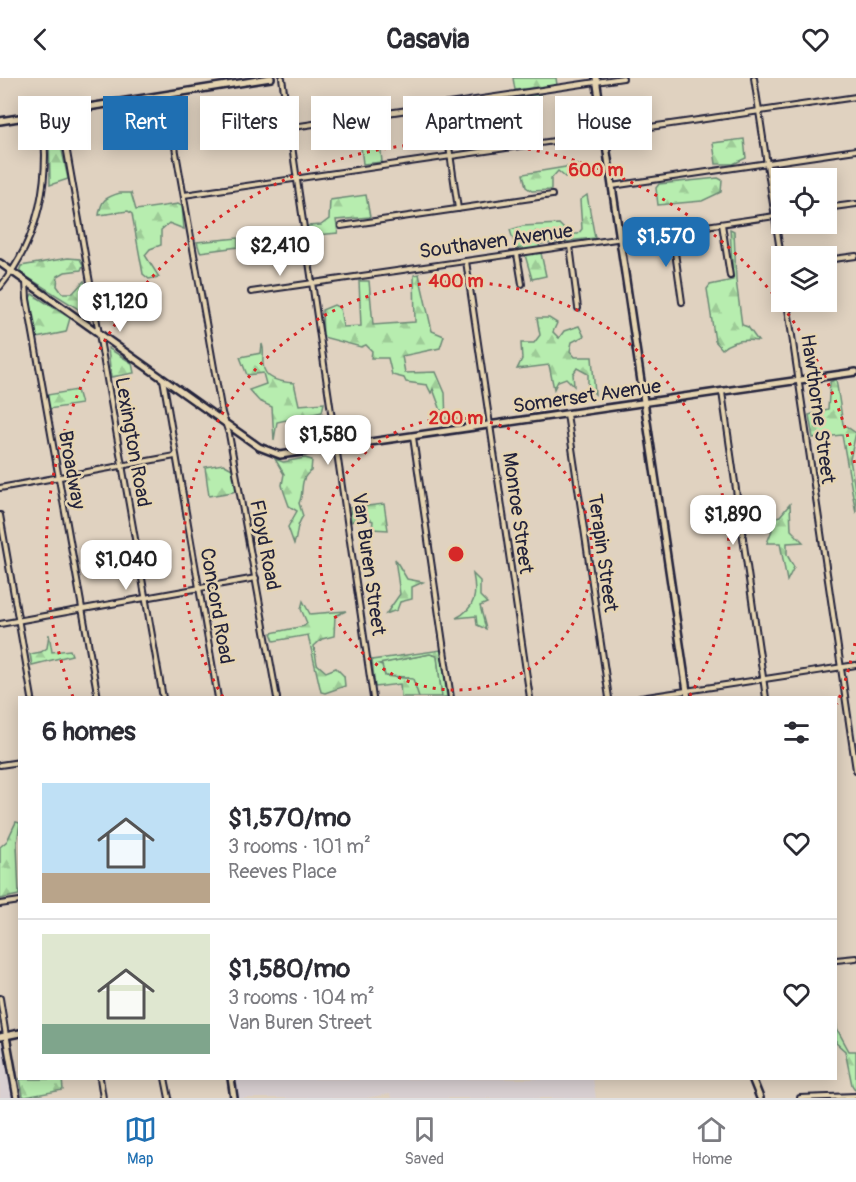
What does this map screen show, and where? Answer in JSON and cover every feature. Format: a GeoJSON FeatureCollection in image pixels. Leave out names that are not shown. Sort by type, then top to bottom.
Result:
{"type":"FeatureCollection","features":[{"type":"Feature","properties":{"kind":"street"},"geometry":{"type":"LineString","coordinates":[[166,96],[271,78]]}},
{"type":"Feature","properties":{"kind":"street","name":"Van Buren Street"},"geometry":{"type":"LineString","coordinates":[[282,78],[285,96]]}},
{"type":"Feature","properties":{"kind":"street"},"geometry":{"type":"LineString","coordinates":[[497,96],[596,80],[623,78]]}},
{"type":"Feature","properties":{"kind":"street"},"geometry":{"type":"LineString","coordinates":[[754,78],[771,196]]}},
{"type":"Feature","properties":{"kind":"street"},"geometry":{"type":"LineString","coordinates":[[596,80],[598,96]]}},
{"type":"Feature","properties":{"kind":"street"},"geometry":{"type":"LineString","coordinates":[[652,126],[856,97]]}},
{"type":"Feature","properties":{"kind":"street"},"geometry":{"type":"LineString","coordinates":[[299,126],[403,111]]}},
{"type":"Feature","properties":{"kind":"street"},"geometry":{"type":"LineString","coordinates":[[0,121],[18,118]]}},
{"type":"Feature","properties":{"kind":"street"},"geometry":{"type":"LineString","coordinates":[[184,195],[555,140]]}},
{"type":"Feature","properties":{"kind":"street"},"geometry":{"type":"LineString","coordinates":[[0,287],[12,272],[29,241],[41,200],[46,150]]}},
{"type":"Feature","properties":{"kind":"street","name":"Lexington Road"},"geometry":{"type":"LineString","coordinates":[[67,150],[163,696]]}},
{"type":"Feature","properties":{"kind":"street","name":"Floyd Road"},"geometry":{"type":"LineString","coordinates":[[176,150],[277,696]]}},
{"type":"Feature","properties":{"kind":"street","name":"Van Buren Street"},"geometry":{"type":"LineString","coordinates":[[293,150],[373,696]]}},
{"type":"Feature","properties":{"kind":"street"},"geometry":{"type":"LineString","coordinates":[[449,150],[458,208]]}},
{"type":"Feature","properties":{"kind":"street"},"geometry":{"type":"LineString","coordinates":[[607,150],[687,694]]}},
{"type":"Feature","properties":{"kind":"street"},"geometry":{"type":"LineString","coordinates":[[612,186],[856,150]]}},
{"type":"Feature","properties":{"kind":"street"},"geometry":{"type":"LineString","coordinates":[[341,226],[552,195]]}},
{"type":"Feature","properties":{"kind":"street"},"geometry":{"type":"LineString","coordinates":[[837,207],[856,204]]}},
{"type":"Feature","properties":{"kind":"street","name":"Southaven Avenue"},"geometry":{"type":"LineString","coordinates":[[251,292],[771,216]]}},
{"type":"Feature","properties":{"kind":"street"},"geometry":{"type":"LineString","coordinates":[[723,224],[730,276]]}},
{"type":"Feature","properties":{"kind":"street"},"geometry":{"type":"LineString","coordinates":[[243,239],[304,231]]}},
{"type":"Feature","properties":{"kind":"street"},"geometry":{"type":"LineString","coordinates":[[672,231],[682,302]]}},
{"type":"Feature","properties":{"kind":"street"},"geometry":{"type":"LineString","coordinates":[[570,246],[578,308]]}},
{"type":"Feature","properties":{"kind":"street"},"geometry":{"type":"LineString","coordinates":[[517,254],[522,284]]}},
{"type":"Feature","properties":{"kind":"street"},"geometry":{"type":"LineString","coordinates":[[837,259],[856,256]]}},
{"type":"Feature","properties":{"kind":"street","name":"Monroe Street"},"geometry":{"type":"LineString","coordinates":[[466,261],[530,696]]}},
{"type":"Feature","properties":{"kind":"street"},"geometry":{"type":"LineString","coordinates":[[0,263],[225,423]]}},
{"type":"Feature","properties":{"kind":"street","name":"Broadway"},"geometry":{"type":"LineString","coordinates":[[26,282],[98,696]]}},
{"type":"Feature","properties":{"kind":"street","name":"Hawthorne Street"},"geometry":{"type":"LineString","coordinates":[[788,312],[856,770]]}},
{"type":"Feature","properties":{"kind":"street","name":"Somerset Avenue"},"geometry":{"type":"LineString","coordinates":[[225,423],[263,449],[277,454],[336,448],[856,372]]}},
{"type":"Feature","properties":{"kind":"street","name":"Concord Road"},"geometry":{"type":"LineString","coordinates":[[162,377],[218,696]]}},
{"type":"Feature","properties":{"kind":"street"},"geometry":{"type":"LineString","coordinates":[[722,392],[766,696]]}},
{"type":"Feature","properties":{"kind":"street","name":"Terapin Street"},"geometry":{"type":"LineString","coordinates":[[567,414],[609,696]]}},
{"type":"Feature","properties":{"kind":"street"},"geometry":{"type":"LineString","coordinates":[[413,437],[451,696]]}},
{"type":"Feature","properties":{"kind":"street"},"geometry":{"type":"LineString","coordinates":[[0,488],[175,456]]}},
{"type":"Feature","properties":{"kind":"street"},"geometry":{"type":"LineString","coordinates":[[0,515],[32,696]]}},
{"type":"Feature","properties":{"kind":"street"},"geometry":{"type":"LineString","coordinates":[[0,624],[256,578]]}},
{"type":"Feature","properties":{"kind":"street"},"geometry":{"type":"LineString","coordinates":[[664,696],[856,665]]}},
{"type":"Feature","properties":{"kind":"street"},"geometry":{"type":"LineString","coordinates":[[0,765],[18,762]]}},
{"type":"Feature","properties":{"kind":"street"},"geometry":{"type":"LineString","coordinates":[[0,904],[18,901]]}},
{"type":"Feature","properties":{"kind":"street"},"geometry":{"type":"LineString","coordinates":[[837,960],[856,958]]}},
{"type":"Feature","properties":{"kind":"street"},"geometry":{"type":"LineString","coordinates":[[0,998],[3,1036],[17,1098]]}},
{"type":"Feature","properties":{"kind":"street"},"geometry":{"type":"LineString","coordinates":[[3,1036],[18,1033]]}},
{"type":"Feature","properties":{"kind":"street"},"geometry":{"type":"LineString","coordinates":[[100,1080],[103,1098]]}},
{"type":"Feature","properties":{"kind":"street"},"geometry":{"type":"LineString","coordinates":[[165,1080],[169,1098]]}},
{"type":"Feature","properties":{"kind":"street"},"geometry":{"type":"LineString","coordinates":[[231,1080],[234,1098]]}},
{"type":"Feature","properties":{"kind":"street"},"geometry":{"type":"LineString","coordinates":[[753,1080],[760,1098]]}},
{"type":"Feature","properties":{"kind":"street"},"geometry":{"type":"LineString","coordinates":[[800,1098],[856,1096]]}},
{"type":"Feature","properties":{"kind":"shaded area"},"geometry":{"type":"Polygon","coordinates":[[[3,1042],[13,1098],[0,1098],[0,1043],[3,1042]]]}},
{"type":"Feature","properties":{"kind":"shaded area"},"geometry":{"type":"Polygon","coordinates":[[[234,1080],[593,1080],[596,1098],[391,1098],[390,1094],[366,1098],[237,1098],[234,1080]]]}},
{"type":"Feature","properties":{"kind":"green space"},"geometry":{"type":"Polygon","coordinates":[[[513,78],[556,78],[557,85],[515,90],[513,78]]]}},
{"type":"Feature","properties":{"kind":"green space"},"geometry":{"type":"Polygon","coordinates":[[[744,139],[746,158],[733,164],[716,164],[713,143],[744,139]]]}},
{"type":"Feature","properties":{"kind":"green space"},"geometry":{"type":"Polygon","coordinates":[[[49,150],[62,150],[68,179],[50,185],[49,150]]]}},
{"type":"Feature","properties":{"kind":"green space"},"geometry":{"type":"Polygon","coordinates":[[[361,150],[381,150],[382,162],[363,164],[361,150]]]}},
{"type":"Feature","properties":{"kind":"green space"},"geometry":{"type":"Polygon","coordinates":[[[578,165],[577,177],[565,177],[558,171],[551,179],[551,190],[532,191],[526,187],[523,174],[578,165]]]}},
{"type":"Feature","properties":{"kind":"green space"},"geometry":{"type":"Polygon","coordinates":[[[718,178],[722,180],[721,192],[702,201],[658,205],[656,188],[659,184],[718,178]]]}},
{"type":"Feature","properties":{"kind":"green space"},"geometry":{"type":"Polygon","coordinates":[[[120,193],[131,193],[136,210],[178,204],[182,206],[184,229],[169,223],[161,230],[161,245],[150,249],[145,255],[159,277],[149,279],[143,274],[132,214],[128,211],[99,215],[105,200],[120,193]]]}},
{"type":"Feature","properties":{"kind":"green space"},"geometry":{"type":"Polygon","coordinates":[[[366,195],[370,217],[336,220],[338,233],[306,236],[308,226],[321,225],[329,219],[330,200],[366,195]]]}},
{"type":"Feature","properties":{"kind":"green space"},"geometry":{"type":"Polygon","coordinates":[[[587,195],[595,238],[539,244],[546,276],[532,279],[523,248],[516,249],[510,230],[523,226],[559,224],[569,234],[578,234],[582,229],[580,200],[587,195]]]}},
{"type":"Feature","properties":{"kind":"green space"},"geometry":{"type":"Polygon","coordinates":[[[730,229],[734,231],[736,280],[742,325],[748,327],[758,341],[738,341],[722,349],[715,341],[707,289],[710,285],[733,280],[730,229]]]}},
{"type":"Feature","properties":{"kind":"green space"},"geometry":{"type":"Polygon","coordinates":[[[238,238],[238,247],[200,252],[197,242],[238,238]]]}},
{"type":"Feature","properties":{"kind":"green space"},"geometry":{"type":"Polygon","coordinates":[[[68,258],[80,259],[83,265],[81,270],[65,272],[58,276],[57,286],[62,293],[73,293],[84,281],[90,297],[89,310],[83,312],[19,272],[21,266],[68,258]]]}},
{"type":"Feature","properties":{"kind":"green space"},"geometry":{"type":"Polygon","coordinates":[[[419,274],[432,331],[444,336],[440,348],[402,356],[405,373],[436,372],[445,393],[446,424],[433,389],[431,393],[427,385],[406,382],[404,378],[392,375],[388,358],[371,358],[372,351],[366,345],[361,347],[323,337],[322,310],[334,305],[340,308],[343,327],[361,326],[359,281],[369,281],[373,325],[415,322],[414,275],[419,274]]]}},
{"type":"Feature","properties":{"kind":"green space"},"geometry":{"type":"Polygon","coordinates":[[[32,294],[70,318],[66,332],[36,338],[30,298],[32,294]]]}},
{"type":"Feature","properties":{"kind":"green space"},"geometry":{"type":"Polygon","coordinates":[[[537,318],[549,318],[557,323],[553,332],[559,338],[564,331],[579,326],[584,336],[572,342],[570,351],[575,357],[592,357],[595,394],[588,387],[588,374],[577,368],[573,374],[574,386],[566,378],[558,381],[554,389],[549,365],[517,369],[522,359],[521,343],[534,343],[540,335],[537,318]]]}},
{"type":"Feature","properties":{"kind":"green space"},"geometry":{"type":"Polygon","coordinates":[[[262,344],[266,374],[279,381],[294,383],[299,405],[324,403],[322,412],[277,422],[274,440],[272,407],[259,401],[249,390],[266,384],[263,373],[247,375],[240,357],[261,353],[262,344]]]}},
{"type":"Feature","properties":{"kind":"green space"},"geometry":{"type":"Polygon","coordinates":[[[108,348],[132,363],[134,373],[111,377],[108,348]]]}},
{"type":"Feature","properties":{"kind":"green space"},"geometry":{"type":"Polygon","coordinates":[[[836,379],[843,424],[856,433],[850,459],[856,495],[856,513],[842,435],[813,438],[809,415],[828,409],[830,382],[836,379]]]}},
{"type":"Feature","properties":{"kind":"green space"},"geometry":{"type":"Polygon","coordinates":[[[77,390],[81,404],[49,409],[47,395],[77,390]]]}},
{"type":"Feature","properties":{"kind":"green space"},"geometry":{"type":"Polygon","coordinates":[[[305,458],[312,460],[311,471],[303,482],[299,503],[303,516],[298,524],[294,544],[288,527],[297,511],[289,506],[282,485],[284,474],[275,459],[283,462],[305,458]]]}},
{"type":"Feature","properties":{"kind":"green space"},"geometry":{"type":"Polygon","coordinates":[[[223,464],[234,470],[237,489],[233,492],[209,496],[205,467],[223,464]]]}},
{"type":"Feature","properties":{"kind":"green space"},"geometry":{"type":"Polygon","coordinates":[[[384,504],[388,530],[372,529],[373,521],[363,516],[351,522],[350,508],[384,504]]]}},
{"type":"Feature","properties":{"kind":"green space"},"geometry":{"type":"Polygon","coordinates":[[[790,504],[791,530],[803,542],[787,543],[787,555],[794,567],[787,581],[780,543],[767,543],[772,530],[769,519],[780,516],[790,504]]]}},
{"type":"Feature","properties":{"kind":"green space"},"geometry":{"type":"Polygon","coordinates":[[[395,559],[407,579],[423,582],[412,587],[412,599],[400,602],[397,610],[386,614],[400,594],[395,559]]]}},
{"type":"Feature","properties":{"kind":"green space"},"geometry":{"type":"Polygon","coordinates":[[[473,574],[480,581],[480,596],[487,603],[480,606],[486,629],[477,625],[476,616],[456,618],[468,610],[474,600],[473,574]]]}},
{"type":"Feature","properties":{"kind":"green space"},"geometry":{"type":"Polygon","coordinates":[[[303,601],[310,614],[346,611],[335,616],[334,636],[322,639],[314,646],[317,664],[326,672],[336,668],[344,676],[345,686],[325,693],[321,692],[308,635],[274,641],[271,633],[304,626],[307,623],[301,609],[303,601]]]}},
{"type":"Feature","properties":{"kind":"green space"},"geometry":{"type":"Polygon","coordinates":[[[49,634],[52,652],[70,650],[72,655],[32,665],[30,654],[47,648],[49,634]]]}},
{"type":"Feature","properties":{"kind":"green space"},"geometry":{"type":"Polygon","coordinates":[[[441,650],[447,696],[442,696],[437,656],[430,654],[379,664],[382,665],[385,676],[413,679],[419,696],[401,696],[400,684],[375,687],[372,660],[441,650]]]}},
{"type":"Feature","properties":{"kind":"green space"},"geometry":{"type":"Polygon","coordinates":[[[430,654],[437,656],[442,696],[418,696],[408,677],[385,676],[384,671],[377,664],[430,654]]]}},
{"type":"Feature","properties":{"kind":"green space"},"geometry":{"type":"Polygon","coordinates":[[[16,822],[18,822],[18,895],[0,899],[0,847],[7,841],[16,822]]]}},
{"type":"Feature","properties":{"kind":"green space"},"geometry":{"type":"Polygon","coordinates":[[[837,1029],[849,1051],[856,1051],[856,1091],[852,1085],[845,1051],[837,1044],[837,1029]]]}},
{"type":"Feature","properties":{"kind":"green space"},"geometry":{"type":"Polygon","coordinates":[[[20,1080],[62,1080],[63,1090],[23,1096],[20,1080]]]}}]}
